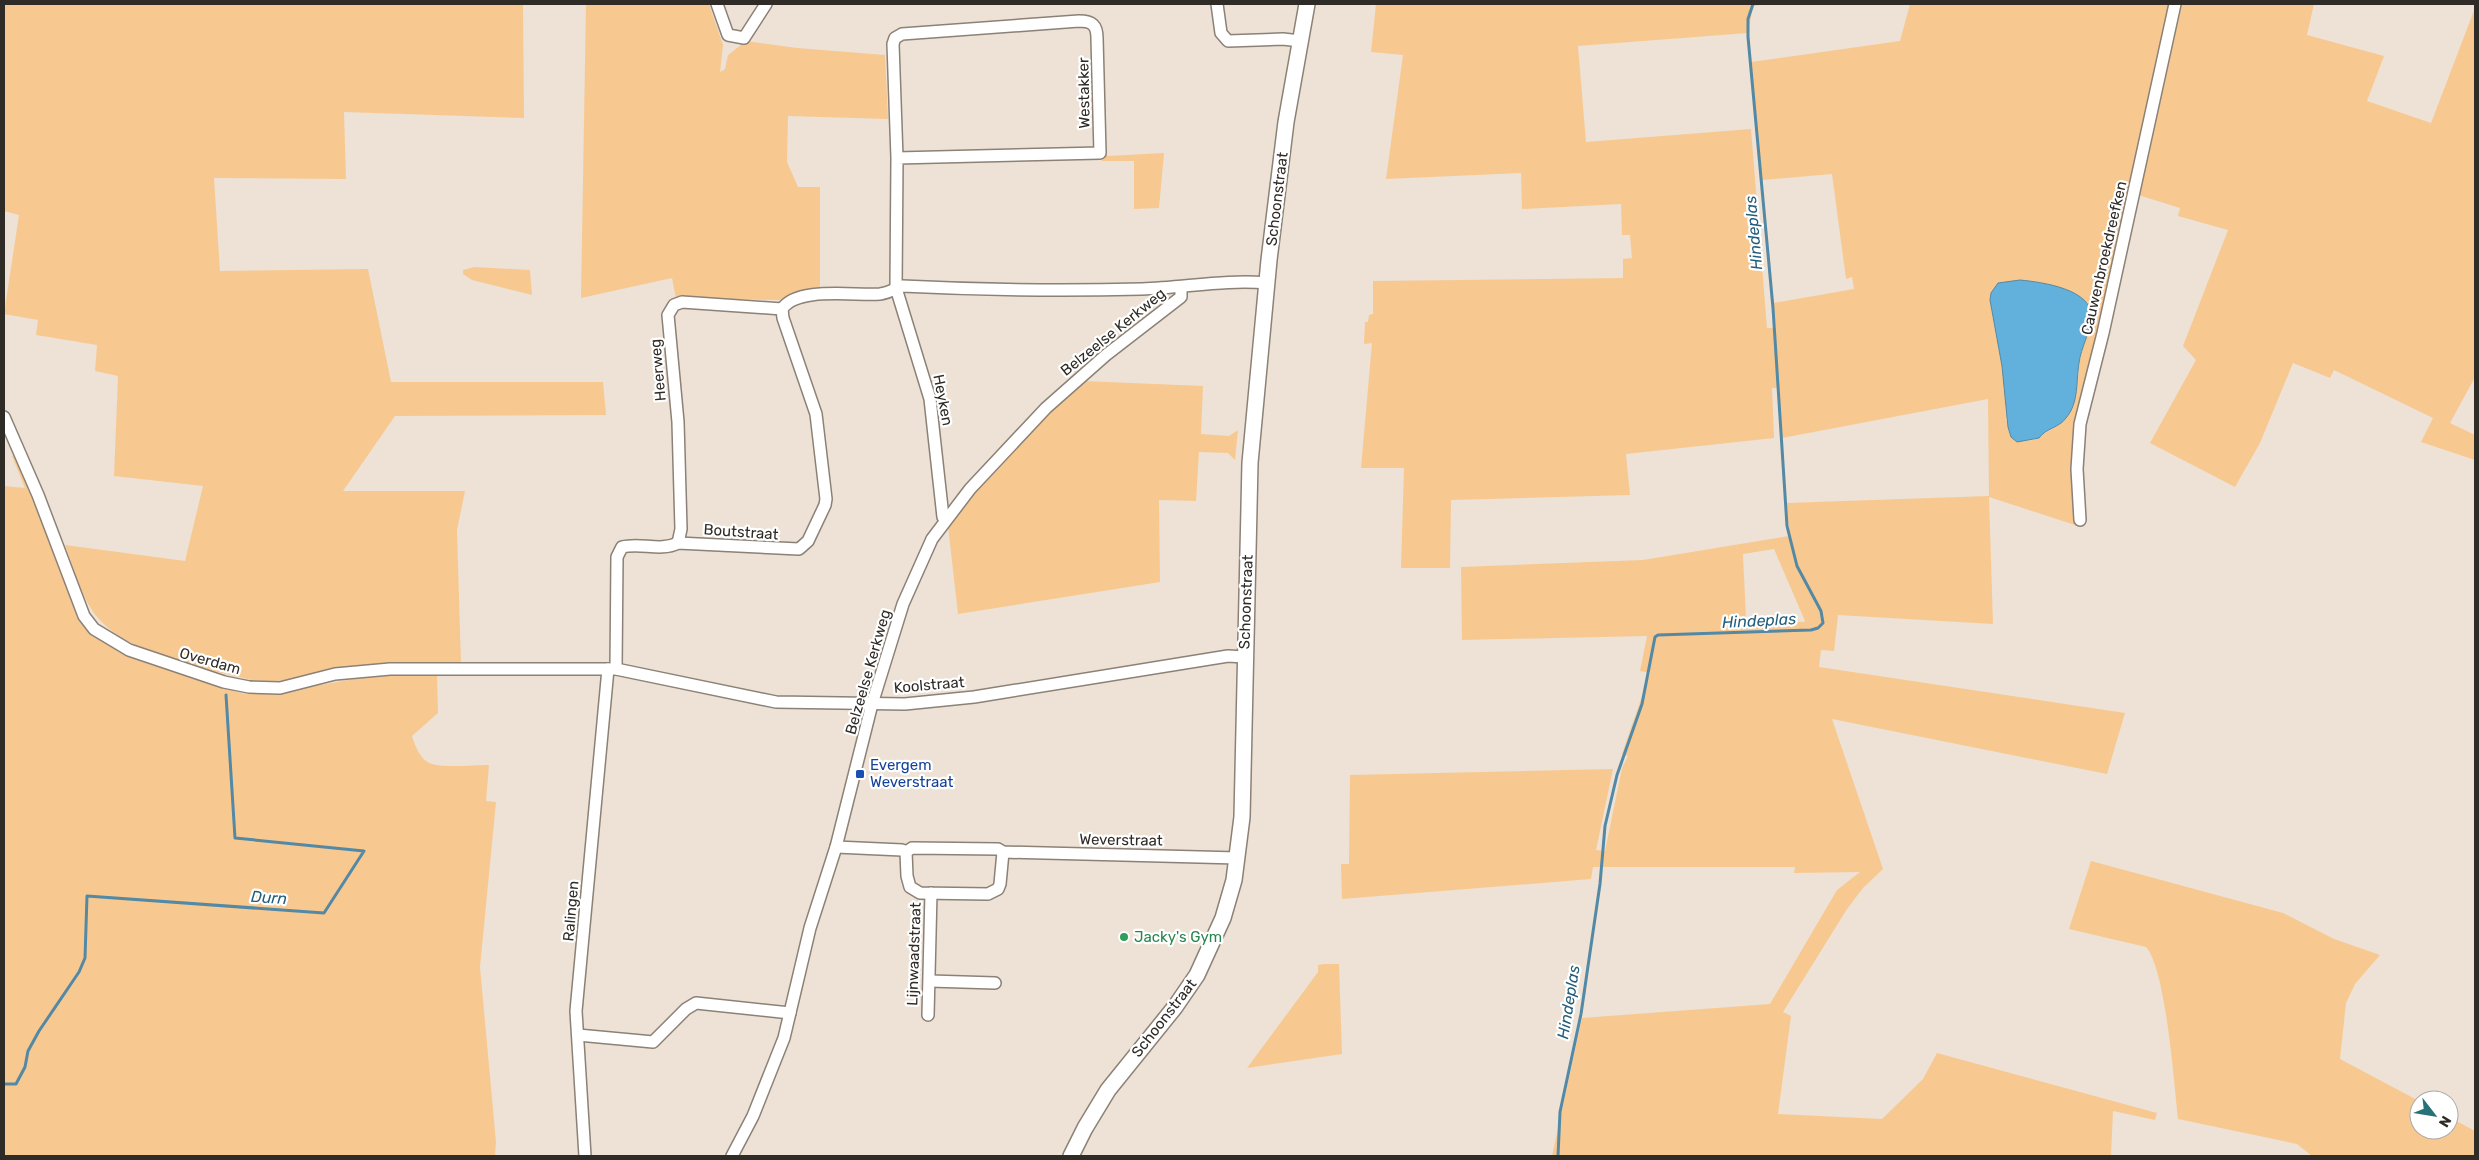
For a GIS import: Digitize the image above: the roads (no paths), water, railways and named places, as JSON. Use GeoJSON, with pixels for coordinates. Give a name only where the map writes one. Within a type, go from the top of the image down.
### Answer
{"type":"FeatureCollection","features":[{"type":"Feature","properties":{"kind":"street"},"geometry":{"type":"LineString","coordinates":[[718,4],[728,34],[738,38],[744,38],[766,4]]}},
{"type":"Feature","properties":{"kind":"street"},"geometry":{"type":"LineString","coordinates":[[1217,4],[1221,33],[1228,41],[1283,39],[1300,41]]}},
{"type":"Feature","properties":{"kind":"street","name":"Schoonstraat"},"geometry":{"type":"LineString","coordinates":[[1071,1156],[1108,1090],[1175,1007],[1197,975],[1223,918],[1238,858],[1242,817],[1244,656],[1250,463],[1267,284],[1286,122],[1307,4]]}},
{"type":"Feature","properties":{"kind":"street","name":"Cauwenbroekdreefken"},"geometry":{"type":"LineString","coordinates":[[2080,520],[2077,469],[2080,424],[2103,333],[2175,4]]}},
{"type":"Feature","properties":{"kind":"street","name":"Westakker"},"geometry":{"type":"LineString","coordinates":[[1079,21],[1092,22],[1097,31],[1100,150],[1097,154],[897,158],[893,44],[895,38],[902,34],[1079,21]]}},
{"type":"Feature","properties":{"kind":"street"},"geometry":{"type":"LineString","coordinates":[[896,288],[897,158]]}},
{"type":"Feature","properties":{"kind":"street","name":"Belzeelse Kerkweg"},"geometry":{"type":"LineString","coordinates":[[782,309],[791,300],[800,298],[823,295],[882,294],[902,286],[1084,290],[1181,287],[1250,282],[1267,284]]}},
{"type":"Feature","properties":{"kind":"street","name":"Belzeelse Kerkweg"},"geometry":{"type":"LineString","coordinates":[[732,1156],[753,1116],[775,1064],[790,1013],[810,928],[836,847],[872,704],[903,604],[932,539],[992,465],[1046,408],[1106,355],[1181,297],[1181,287]]}},
{"type":"Feature","properties":{"kind":"street","name":"Heyken"},"geometry":{"type":"LineString","coordinates":[[896,288],[930,399],[943,517],[946,520]]}},
{"type":"Feature","properties":{"kind":"street","name":"Heerweg"},"geometry":{"type":"LineString","coordinates":[[678,542],[681,529],[680,475],[678,422],[669,335],[670,311],[674,305],[682,302],[782,309]]}},
{"type":"Feature","properties":{"kind":"street","name":"Boutstraat"},"geometry":{"type":"LineString","coordinates":[[612,669],[619,550],[630,544],[668,548],[678,542],[799,550],[808,541],[823,510],[826,499],[818,424],[783,318],[782,309]]}},
{"type":"Feature","properties":{"kind":"street","name":"Overdam"},"geometry":{"type":"LineString","coordinates":[[4,417],[38,495],[84,616],[94,628],[129,650],[205,677],[249,687],[280,688],[335,674],[390,669],[612,669]]}},
{"type":"Feature","properties":{"kind":"street","name":"Koolstraat"},"geometry":{"type":"LineString","coordinates":[[612,669],[776,702],[872,704],[948,700],[1228,656],[1244,656]]}},
{"type":"Feature","properties":{"kind":"street","name":"Ralingen"},"geometry":{"type":"LineString","coordinates":[[585,1156],[576,1011],[612,669]]}},
{"type":"Feature","properties":{"kind":"street","name":"Weverstraat"},"geometry":{"type":"LineString","coordinates":[[836,847],[902,850],[906,852],[912,848],[998,849],[1003,852],[1238,858]]}},
{"type":"Feature","properties":{"kind":"street"},"geometry":{"type":"LineString","coordinates":[[906,852],[906,876],[910,887],[920,893],[993,892],[1000,884],[1003,852]]}},
{"type":"Feature","properties":{"kind":"street","name":"Lijnwaadstraat"},"geometry":{"type":"LineString","coordinates":[[928,1015],[931,893]]}},
{"type":"Feature","properties":{"kind":"street"},"geometry":{"type":"LineString","coordinates":[[930,981],[994,983]]}},
{"type":"Feature","properties":{"kind":"street"},"geometry":{"type":"LineString","coordinates":[[578,1036],[653,1042],[686,1009],[696,1003],[790,1013]]}},
{"type":"Feature","properties":{"kind":"water"},"geometry":{"type":"Polygon","coordinates":[[[2020,280],[2052,285],[2075,294],[2084,300],[2090,308],[2091,318],[2080,357],[2075,399],[2070,412],[2063,421],[2039,438],[2017,442],[2011,437],[2008,427],[2002,366],[1990,300],[1991,293],[1998,283],[2020,280]]]}},
{"type":"Feature","properties":{"kind":"waterway","name":"Hindeplas"},"geometry":{"type":"LineString","coordinates":[[1558,1156],[1560,1112],[1581,1014],[1600,884],[1605,826],[1617,775],[1642,704],[1655,637],[1658,635],[1811,630],[1818,628],[1823,623],[1821,611],[1797,566],[1787,526],[1773,308],[1748,37],[1748,19],[1753,4]]}},
{"type":"Feature","properties":{"kind":"waterway","name":"Durn"},"geometry":{"type":"LineString","coordinates":[[4,1084],[16,1084],[25,1067],[28,1051],[39,1031],[79,972],[85,958],[87,896],[324,913],[364,851],[235,838],[226,695]]}},
{"type":"Feature","properties":{"kind":"place","name":"Evergem Weverstraat"},"geometry":{"type":"Point","coordinates":[860,774]}},
{"type":"Feature","properties":{"kind":"place","name":"Jacky's Gym"},"geometry":{"type":"Point","coordinates":[1124,937]}}]}
